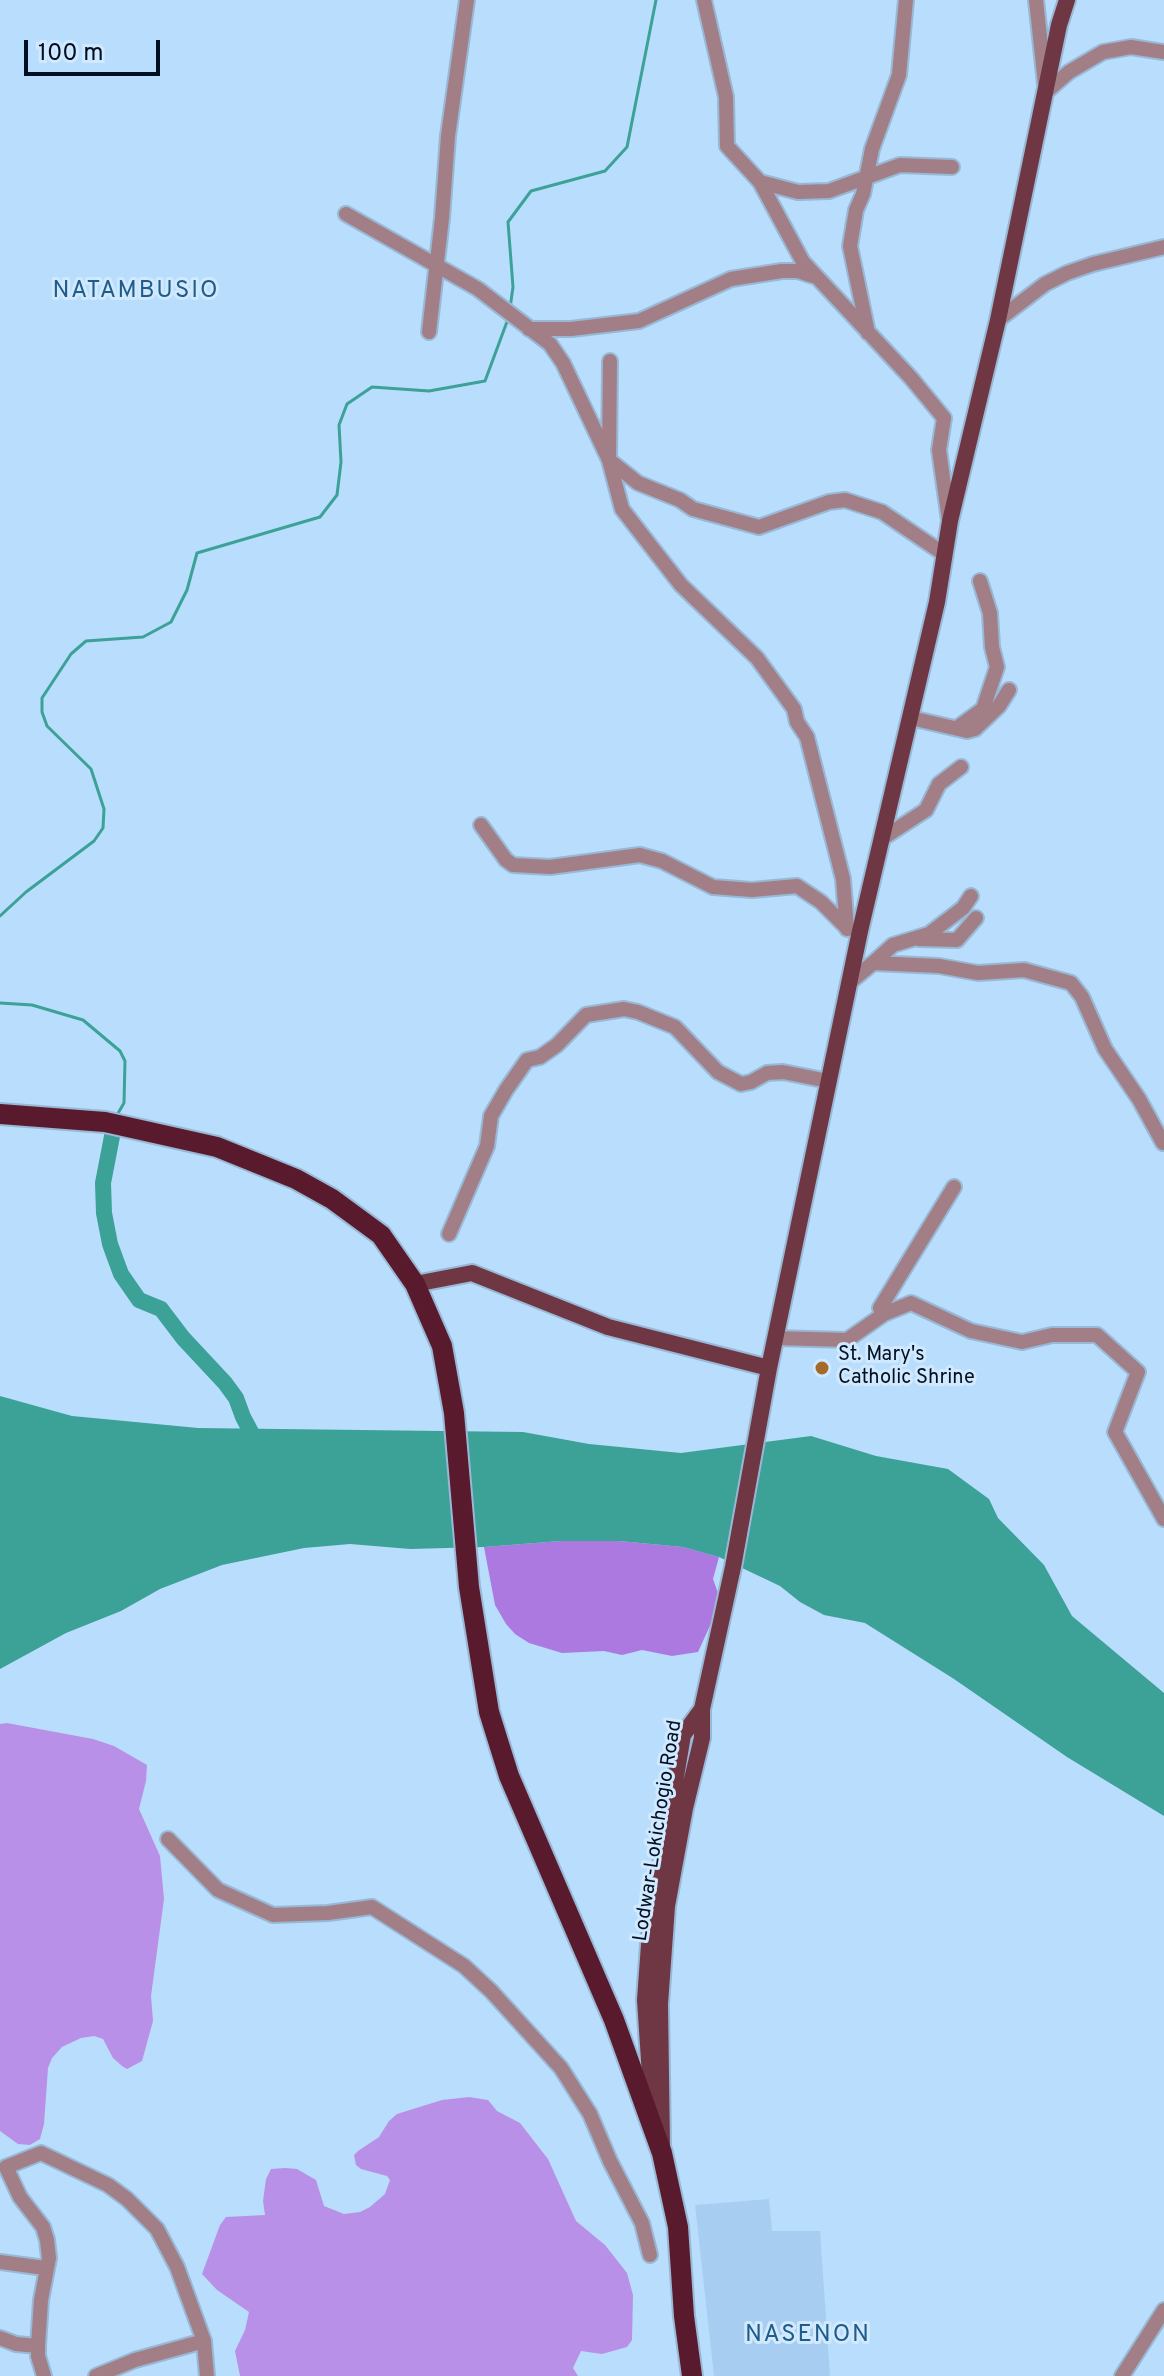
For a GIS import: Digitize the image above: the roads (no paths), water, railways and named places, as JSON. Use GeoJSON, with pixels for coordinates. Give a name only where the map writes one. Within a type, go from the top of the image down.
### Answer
{"type":"FeatureCollection","features":[{"type":"Feature","properties":{"kind":"highway","name":"Lodwar-Lokichogio Road"},"geometry":{"type":"LineString","coordinates":[[0,1114],[105,1122],[217,1147],[296,1179],[332,1199],[381,1235],[415,1284],[442,1346],[454,1413],[469,1587],[489,1712],[509,1776],[590,1962],[662,2153],[678,2227],[684,2316],[693,2374]]}},
{"type":"Feature","properties":{"kind":"main road"},"geometry":{"type":"LineString","coordinates":[[415,1284],[472,1273],[608,1327],[769,1368],[849,983],[853,930],[883,838],[911,718],[937,602],[950,521],[998,320],[1059,25],[1067,0]]}},
{"type":"Feature","properties":{"kind":"main road","name":"Lodwar-Lokichogio Road"},"geometry":{"type":"LineString","coordinates":[[662,2153],[660,2004],[667,1906],[702,1738],[702,1709],[733,1567],[769,1368]]}},
{"type":"Feature","properties":{"kind":"main road","name":"Lodwar-Lokichogio Road"},"geometry":{"type":"LineString","coordinates":[[651,2126],[653,2103],[645,2000],[650,1931],[683,1735],[702,1709]]}},
{"type":"Feature","properties":{"kind":"street"},"geometry":{"type":"LineString","coordinates":[[429,332],[448,136],[467,0]]}},
{"type":"Feature","properties":{"kind":"street"},"geometry":{"type":"LineString","coordinates":[[704,0],[726,97],[727,146],[760,182],[786,236],[803,262],[944,418],[939,450],[950,521]]}},
{"type":"Feature","properties":{"kind":"street"},"geometry":{"type":"LineString","coordinates":[[868,333],[850,246],[881,119],[899,75],[906,0]]}},
{"type":"Feature","properties":{"kind":"street"},"geometry":{"type":"LineString","coordinates":[[1036,0],[1046,92]]}},
{"type":"Feature","properties":{"kind":"street"},"geometry":{"type":"LineString","coordinates":[[1046,92],[1069,72],[1103,52],[1131,47],[1164,52]]}},
{"type":"Feature","properties":{"kind":"street"},"geometry":{"type":"LineString","coordinates":[[760,182],[798,192],[829,191],[900,165],[952,167]]}},
{"type":"Feature","properties":{"kind":"street"},"geometry":{"type":"LineString","coordinates":[[346,214],[478,289],[550,344],[563,363],[609,460],[622,509],[681,585],[757,658],[794,709],[797,722],[807,737],[853,930]]}},
{"type":"Feature","properties":{"kind":"street"},"geometry":{"type":"LineString","coordinates":[[998,320],[1045,284],[1067,273],[1164,247]]}},
{"type":"Feature","properties":{"kind":"street"},"geometry":{"type":"LineString","coordinates":[[529,329],[571,329],[639,321],[731,279],[782,271],[798,271],[816,277]]}},
{"type":"Feature","properties":{"kind":"street"},"geometry":{"type":"LineString","coordinates":[[609,460],[610,361]]}},
{"type":"Feature","properties":{"kind":"street"},"geometry":{"type":"LineString","coordinates":[[609,460],[638,483],[680,500],[693,509],[759,527],[829,502],[845,500],[862,504],[900,522],[944,554]]}},
{"type":"Feature","properties":{"kind":"street"},"geometry":{"type":"LineString","coordinates":[[957,728],[983,709],[997,667],[990,613],[980,581]]}},
{"type":"Feature","properties":{"kind":"street"},"geometry":{"type":"LineString","coordinates":[[911,718],[967,731],[981,725],[1009,690]]}},
{"type":"Feature","properties":{"kind":"street"},"geometry":{"type":"LineString","coordinates":[[883,838],[926,810],[939,784],[961,767]]}},
{"type":"Feature","properties":{"kind":"street"},"geometry":{"type":"LineString","coordinates":[[481,825],[513,865],[550,867],[640,855],[662,861],[713,887],[752,890],[797,886],[853,930]]}},
{"type":"Feature","properties":{"kind":"street"},"geometry":{"type":"LineString","coordinates":[[918,939],[947,922],[971,896]]}},
{"type":"Feature","properties":{"kind":"street"},"geometry":{"type":"LineString","coordinates":[[849,983],[893,945],[918,939],[957,940],[976,918]]}},
{"type":"Feature","properties":{"kind":"street"},"geometry":{"type":"LineString","coordinates":[[873,963],[939,966],[978,973],[1024,970],[1071,983],[1082,997],[1105,1049],[1139,1099],[1163,1143]]}},
{"type":"Feature","properties":{"kind":"street"},"geometry":{"type":"LineString","coordinates":[[449,1234],[487,1146],[491,1116],[506,1090],[527,1060],[540,1057],[557,1045],[586,1015],[624,1009],[675,1027],[718,1072],[741,1084],[767,1073],[783,1072],[828,1081]]}},
{"type":"Feature","properties":{"kind":"street"},"geometry":{"type":"LineString","coordinates":[[884,1314],[880,1308],[954,1187]]}},
{"type":"Feature","properties":{"kind":"street"},"geometry":{"type":"LineString","coordinates":[[775,1338],[847,1340],[884,1314],[911,1303],[971,1331],[1022,1342],[1052,1335],[1097,1335],[1138,1372],[1115,1432],[1164,1519]]}},
{"type":"Feature","properties":{"kind":"street"},"geometry":{"type":"LineString","coordinates":[[168,1839],[218,1890],[273,1915],[328,1913],[372,1907],[464,1966],[561,2068],[590,2114],[642,2223],[650,2255]]}},
{"type":"Feature","properties":{"kind":"street"},"geometry":{"type":"LineString","coordinates":[[44,2376],[38,2346],[49,2254],[43,2227],[20,2197],[6,2167],[41,2153],[108,2185],[157,2229],[177,2267],[204,2341],[207,2376]]}},
{"type":"Feature","properties":{"kind":"street"},"geometry":{"type":"LineString","coordinates":[[0,2262],[45,2268]]}},
{"type":"Feature","properties":{"kind":"street"},"geometry":{"type":"LineString","coordinates":[[1122,2376],[1164,2310]]}},
{"type":"Feature","properties":{"kind":"street"},"geometry":{"type":"LineString","coordinates":[[0,2338],[16,2344],[38,2346]]}},
{"type":"Feature","properties":{"kind":"street"},"geometry":{"type":"LineString","coordinates":[[96,2376],[135,2360],[204,2341]]}},
{"type":"Feature","properties":{"kind":"street"},"geometry":{"type":"LineString","coordinates":[[135,2360],[137,2376]]}},
{"type":"Feature","properties":{"kind":"waterway"},"geometry":{"type":"LineString","coordinates":[[510,308],[513,287],[508,222],[531,191],[605,171],[627,147],[656,0]]}},
{"type":"Feature","properties":{"kind":"waterway"},"geometry":{"type":"LineString","coordinates":[[0,916],[26,892],[94,841],[103,828],[104,809],[91,769],[47,726],[42,712],[42,698],[71,654],[86,641],[143,637],[171,622],[187,590],[197,553],[320,517],[337,495],[341,462],[339,425],[347,404],[372,387],[429,391],[485,381],[508,319]]}},
{"type":"Feature","properties":{"kind":"waterway"},"geometry":{"type":"LineString","coordinates":[[0,1003],[32,1005],[83,1020],[120,1051],[125,1061],[124,1103],[117,1115]]}},
{"type":"Feature","properties":{"kind":"waterway"},"geometry":{"type":"LineString","coordinates":[[114,1126],[103,1183],[104,1213],[110,1244],[121,1274],[139,1300],[161,1309],[225,1383],[236,1398],[259,1447]]}},
{"type":"Feature","properties":{"kind":"place","name":"St. Mary's Catholic Shrine"},"geometry":{"type":"Point","coordinates":[822,1368]}},
{"type":"Feature","properties":{"kind":"district","name":"NATAMBUSIO"},"geometry":{"type":"Point","coordinates":[136,292]}},
{"type":"Feature","properties":{"kind":"district","name":"NASENON"},"geometry":{"type":"Point","coordinates":[808,2336]}}]}
